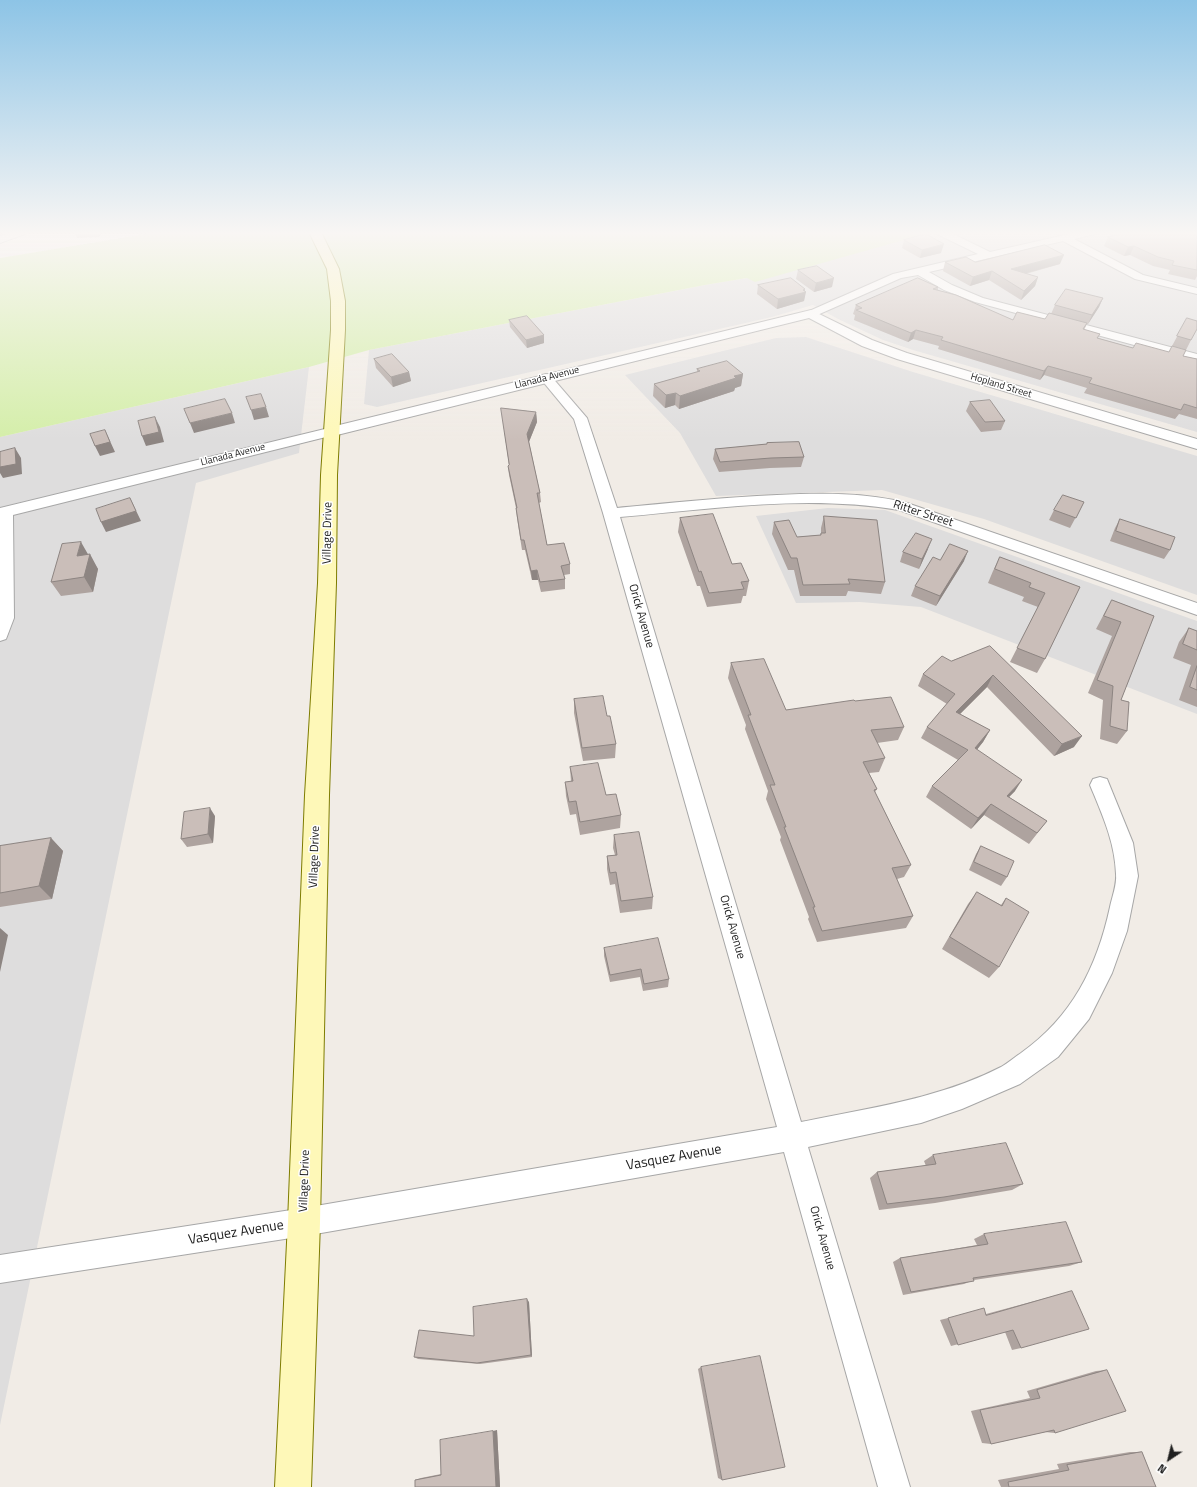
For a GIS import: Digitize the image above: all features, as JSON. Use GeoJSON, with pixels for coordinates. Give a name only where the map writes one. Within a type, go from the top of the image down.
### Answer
{"type":"FeatureCollection","features":[{"type":"Feature","properties":{"kind":"main road","name":"Village Drive"},"geometry":{"type":"LineString","coordinates":[[293,1487],[304,1222],[316,803],[327,584],[329,475],[337,367],[338,301]]}},
{"type":"Feature","properties":{"kind":"street","name":"Llanada Avenue"},"geometry":{"type":"LineString","coordinates":[[3,512],[811,314],[840,301]]}},
{"type":"Feature","properties":{"kind":"street"},"geometry":{"type":"LineString","coordinates":[[984,301],[1197,358]]}},
{"type":"Feature","properties":{"kind":"street","name":"Hopland Street"},"geometry":{"type":"LineString","coordinates":[[811,314],[867,343],[902,356],[1197,444]]}},
{"type":"Feature","properties":{"kind":"street","name":"Orick Avenue"},"geometry":{"type":"LineString","coordinates":[[546,378],[580,418],[611,513],[894,1487]]}},
{"type":"Feature","properties":{"kind":"street","name":"Ritter Street"},"geometry":{"type":"LineString","coordinates":[[611,513],[783,498],[843,498],[886,503],[902,506],[1197,609]]}},
{"type":"Feature","properties":{"kind":"street"},"geometry":{"type":"LineString","coordinates":[[0,635],[6,618],[3,512]]}},
{"type":"Feature","properties":{"kind":"street","name":"Vasquez Avenue"},"geometry":{"type":"LineString","coordinates":[[0,1269],[304,1222],[793,1137],[921,1110],[962,1096],[1011,1075],[1049,1048],[1082,1011],[1101,973],[1116,931],[1127,876],[1123,843],[1100,785]]}},
{"type":"Feature","properties":{"kind":"shaded area"},"geometry":{"type":"Polygon","coordinates":[[[620,301],[1197,301],[1197,432],[913,350],[883,340],[838,319],[813,305],[772,317],[377,407],[364,404],[369,350],[620,301]]]}},
{"type":"Feature","properties":{"kind":"shaded area"},"geometry":{"type":"Polygon","coordinates":[[[806,337],[913,372],[1197,456],[1197,595],[984,519],[882,490],[716,496],[680,433],[625,375],[776,338],[806,337]]]}},
{"type":"Feature","properties":{"kind":"shaded area"},"geometry":{"type":"Polygon","coordinates":[[[309,367],[299,453],[196,483],[0,1425],[0,437],[309,367]]]}},
{"type":"Feature","properties":{"kind":"shaded area"},"geometry":{"type":"Polygon","coordinates":[[[828,508],[885,510],[1197,621],[1197,714],[921,607],[860,602],[796,603],[756,516],[828,508]]]}},
{"type":"Feature","properties":{"kind":"green space"},"geometry":{"type":"Polygon","coordinates":[[[0,301],[620,301],[369,350],[309,367],[0,437],[0,301]]]}},
{"type":"Feature","properties":{"kind":"building"},"geometry":{"type":"Polygon","coordinates":[[[864,301],[971,301],[1013,320],[1017,312],[1045,319],[1049,313],[1087,323],[1083,329],[1100,334],[1097,338],[1133,348],[1136,343],[1169,352],[1172,346],[1186,350],[1183,356],[1197,359],[1197,408],[1184,404],[1181,410],[1089,383],[1092,378],[1048,366],[1044,371],[941,340],[943,337],[916,330],[911,333],[856,310],[862,308],[856,305],[864,301]]]}},
{"type":"Feature","properties":{"kind":"building"},"geometry":{"type":"Polygon","coordinates":[[[1057,301],[1101,301],[1092,315],[1055,305],[1057,301]]]}},
{"type":"Feature","properties":{"kind":"building"},"geometry":{"type":"Polygon","coordinates":[[[527,316],[544,335],[526,340],[509,320],[527,316]]]}},
{"type":"Feature","properties":{"kind":"building"},"geometry":{"type":"Polygon","coordinates":[[[1187,318],[1197,321],[1197,329],[1191,340],[1177,336],[1187,318]]]}},
{"type":"Feature","properties":{"kind":"building"},"geometry":{"type":"Polygon","coordinates":[[[392,354],[409,372],[391,377],[374,359],[392,354]]]}},
{"type":"Feature","properties":{"kind":"building"},"geometry":{"type":"Polygon","coordinates":[[[727,361],[743,374],[734,376],[736,378],[680,396],[676,393],[666,395],[654,384],[700,371],[697,369],[727,361]]]}},
{"type":"Feature","properties":{"kind":"building"},"geometry":{"type":"Polygon","coordinates":[[[261,394],[266,407],[251,410],[246,397],[261,394]]]}},
{"type":"Feature","properties":{"kind":"building"},"geometry":{"type":"Polygon","coordinates":[[[225,399],[232,413],[190,423],[184,409],[225,399]]]}},
{"type":"Feature","properties":{"kind":"building"},"geometry":{"type":"Polygon","coordinates":[[[990,400],[1005,421],[985,422],[970,402],[990,400]]]}},
{"type":"Feature","properties":{"kind":"building"},"geometry":{"type":"Polygon","coordinates":[[[501,408],[536,412],[527,434],[540,493],[537,493],[547,545],[564,543],[570,564],[561,566],[565,579],[540,582],[537,570],[531,571],[524,540],[521,540],[517,508],[508,466],[501,408]]]}},
{"type":"Feature","properties":{"kind":"building"},"geometry":{"type":"Polygon","coordinates":[[[155,417],[159,432],[142,436],[138,421],[155,417]]]}},
{"type":"Feature","properties":{"kind":"building"},"geometry":{"type":"Polygon","coordinates":[[[105,430],[110,442],[95,446],[90,434],[105,430]]]}},
{"type":"Feature","properties":{"kind":"building"},"geometry":{"type":"Polygon","coordinates":[[[799,442],[804,457],[720,462],[715,449],[767,443],[799,442]]]}},
{"type":"Feature","properties":{"kind":"building"},"geometry":{"type":"Polygon","coordinates":[[[15,448],[16,464],[0,467],[0,452],[15,448]]]}},
{"type":"Feature","properties":{"kind":"building"},"geometry":{"type":"Polygon","coordinates":[[[1063,495],[1084,502],[1076,518],[1054,510],[1063,495]]]}},
{"type":"Feature","properties":{"kind":"building"},"geometry":{"type":"Polygon","coordinates":[[[130,498],[136,511],[101,522],[96,509],[130,498]]]}},
{"type":"Feature","properties":{"kind":"building"},"geometry":{"type":"Polygon","coordinates":[[[713,514],[732,564],[741,563],[749,581],[741,582],[744,589],[709,593],[701,571],[699,572],[680,518],[713,514]]]}},
{"type":"Feature","properties":{"kind":"building"},"geometry":{"type":"Polygon","coordinates":[[[824,516],[877,520],[885,582],[848,579],[850,584],[803,585],[797,558],[791,558],[774,522],[789,520],[797,537],[821,535],[821,533],[825,533],[824,516]]]}},
{"type":"Feature","properties":{"kind":"building"},"geometry":{"type":"Polygon","coordinates":[[[1120,519],[1175,537],[1170,550],[1116,531],[1120,519]]]}},
{"type":"Feature","properties":{"kind":"building"},"geometry":{"type":"Polygon","coordinates":[[[916,533],[932,539],[922,559],[903,552],[916,533]]]}},
{"type":"Feature","properties":{"kind":"building"},"geometry":{"type":"Polygon","coordinates":[[[81,542],[77,556],[90,554],[84,577],[51,582],[62,544],[81,542]]]}},
{"type":"Feature","properties":{"kind":"building"},"geometry":{"type":"Polygon","coordinates":[[[950,544],[968,551],[940,596],[915,586],[933,557],[940,560],[950,544]]]}},
{"type":"Feature","properties":{"kind":"building"},"geometry":{"type":"Polygon","coordinates":[[[1000,557],[1080,587],[1045,659],[1017,648],[1045,593],[1029,587],[1031,583],[995,569],[1000,557]]]}},
{"type":"Feature","properties":{"kind":"building"},"geometry":{"type":"Polygon","coordinates":[[[1112,600],[1154,616],[1121,700],[1129,702],[1127,731],[1110,726],[1113,686],[1097,680],[1121,622],[1104,616],[1112,600]]]}},
{"type":"Feature","properties":{"kind":"building"},"geometry":{"type":"Polygon","coordinates":[[[1189,628],[1197,631],[1197,650],[1183,644],[1189,628]]]}},
{"type":"Feature","properties":{"kind":"building"},"geometry":{"type":"Polygon","coordinates":[[[990,646],[1082,736],[1062,744],[993,675],[956,712],[990,730],[975,748],[1022,780],[1007,796],[1047,821],[1037,833],[991,804],[978,818],[932,786],[968,750],[927,727],[955,694],[923,674],[942,656],[951,661],[990,646]]]}},
{"type":"Feature","properties":{"kind":"building"},"geometry":{"type":"Polygon","coordinates":[[[764,659],[786,710],[854,700],[891,697],[904,727],[871,730],[885,758],[863,762],[877,789],[874,790],[911,865],[892,868],[913,916],[822,931],[813,907],[815,907],[784,827],[786,827],[770,785],[775,785],[748,715],[751,715],[731,663],[764,659]]]}},
{"type":"Feature","properties":{"kind":"building"},"geometry":{"type":"Polygon","coordinates":[[[1197,666],[1197,690],[1190,687],[1197,666]]]}},
{"type":"Feature","properties":{"kind":"building"},"geometry":{"type":"Polygon","coordinates":[[[603,696],[607,716],[610,716],[616,744],[582,748],[574,699],[603,696]]]}},
{"type":"Feature","properties":{"kind":"building"},"geometry":{"type":"Polygon","coordinates":[[[598,763],[606,795],[616,794],[621,815],[580,822],[576,801],[569,802],[565,782],[573,781],[570,767],[598,763]]]}},
{"type":"Feature","properties":{"kind":"building"},"geometry":{"type":"Polygon","coordinates":[[[210,808],[208,834],[181,839],[184,812],[210,808]]]}},
{"type":"Feature","properties":{"kind":"building"},"geometry":{"type":"Polygon","coordinates":[[[639,832],[653,897],[621,901],[616,872],[610,873],[607,856],[617,855],[614,835],[639,832]]]}},
{"type":"Feature","properties":{"kind":"building"},"geometry":{"type":"Polygon","coordinates":[[[51,838],[39,886],[0,893],[0,846],[51,838]]]}},
{"type":"Feature","properties":{"kind":"building"},"geometry":{"type":"Polygon","coordinates":[[[981,846],[1014,861],[1007,877],[974,862],[981,846]]]}},
{"type":"Feature","properties":{"kind":"building"},"geometry":{"type":"Polygon","coordinates":[[[977,892],[1002,906],[1006,898],[1029,912],[999,967],[950,937],[977,892]]]}},
{"type":"Feature","properties":{"kind":"building"},"geometry":{"type":"Polygon","coordinates":[[[658,938],[669,979],[644,984],[641,969],[610,975],[604,948],[658,938]]]}},
{"type":"Feature","properties":{"kind":"building"},"geometry":{"type":"Polygon","coordinates":[[[1006,1143],[1023,1184],[944,1197],[887,1204],[877,1172],[936,1164],[933,1155],[1006,1143]]]}},
{"type":"Feature","properties":{"kind":"building"},"geometry":{"type":"Polygon","coordinates":[[[1066,1222],[1082,1262],[973,1278],[974,1281],[911,1292],[900,1258],[988,1244],[984,1234],[1066,1222]]]}},
{"type":"Feature","properties":{"kind":"building"},"geometry":{"type":"Polygon","coordinates":[[[1072,1291],[1089,1329],[1021,1348],[1013,1330],[958,1345],[948,1318],[984,1308],[986,1315],[1072,1291]]]}},
{"type":"Feature","properties":{"kind":"building"},"geometry":{"type":"Polygon","coordinates":[[[527,1299],[531,1355],[477,1363],[414,1357],[419,1330],[474,1336],[473,1307],[527,1299]]]}},
{"type":"Feature","properties":{"kind":"building"},"geometry":{"type":"Polygon","coordinates":[[[760,1356],[785,1467],[722,1480],[701,1367],[760,1356]]]}},
{"type":"Feature","properties":{"kind":"building"},"geometry":{"type":"Polygon","coordinates":[[[1107,1370],[1126,1411],[1055,1433],[1054,1430],[991,1444],[980,1410],[1040,1398],[1037,1390],[1107,1370]]]}},
{"type":"Feature","properties":{"kind":"building"},"geometry":{"type":"Polygon","coordinates":[[[493,1431],[496,1487],[415,1487],[415,1480],[441,1475],[440,1440],[493,1431]]]}},
{"type":"Feature","properties":{"kind":"building"},"geometry":{"type":"Polygon","coordinates":[[[1142,1452],[1156,1487],[1009,1487],[1008,1482],[1069,1470],[1067,1465],[1142,1452]]]}}]}
